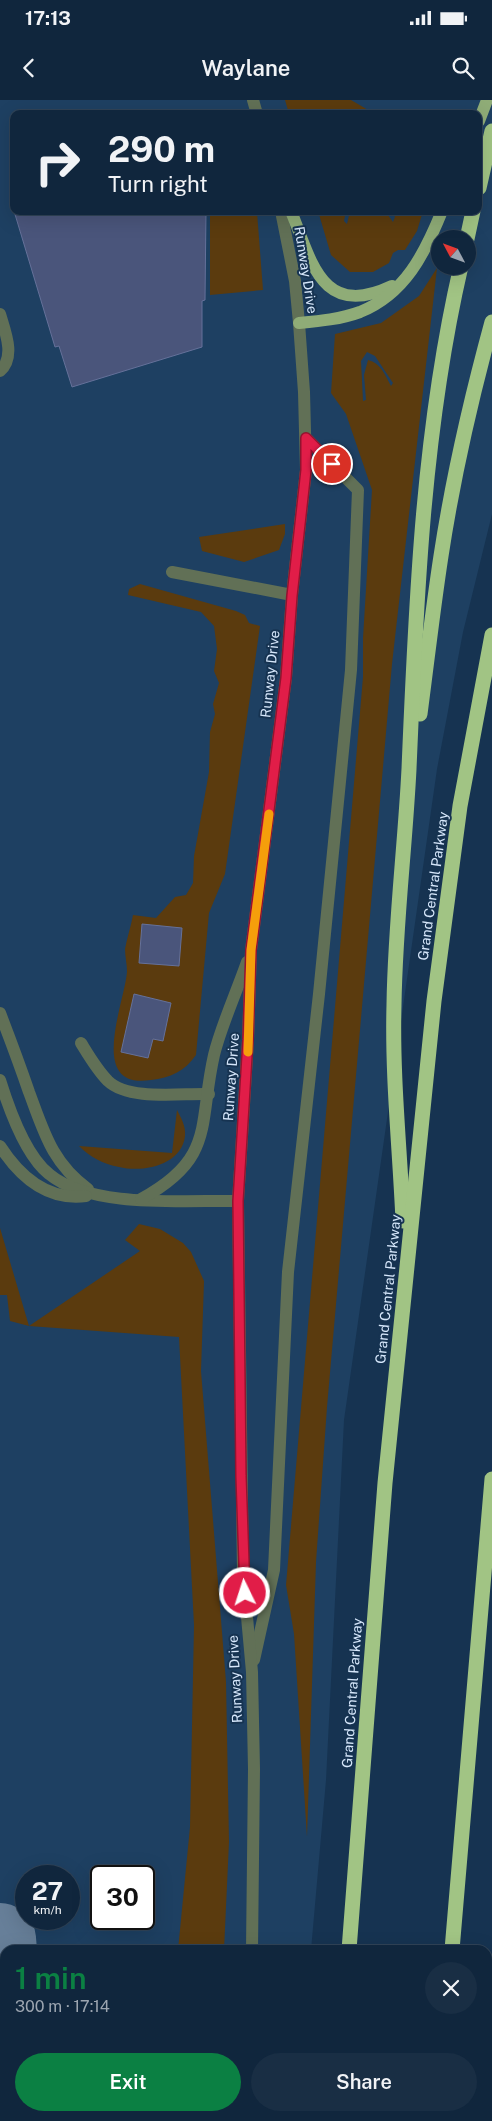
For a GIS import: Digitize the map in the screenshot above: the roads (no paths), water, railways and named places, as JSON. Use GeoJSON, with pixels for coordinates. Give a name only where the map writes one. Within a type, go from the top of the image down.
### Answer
{"type":"FeatureCollection","features":[{"type":"Feature","properties":{"kind":"highway"},"geometry":{"type":"LineString","coordinates":[[482,175],[492,131]]}},
{"type":"Feature","properties":{"kind":"highway"},"geometry":{"type":"LineString","coordinates":[[469,230],[472,215]]}},
{"type":"Feature","properties":{"kind":"highway"},"geometry":{"type":"LineString","coordinates":[[404,1288],[404,1238],[394,1008],[407,815],[413,673],[427,485],[444,351],[459,275]]}},
{"type":"Feature","properties":{"kind":"highway"},"geometry":{"type":"LineString","coordinates":[[407,815],[441,555],[466,426],[492,322]]}},
{"type":"Feature","properties":{"kind":"highway","name":"Grand Central Parkway"},"geometry":{"type":"LineString","coordinates":[[349,1945],[372,1632],[404,1288],[433,1011],[460,806],[492,635]]}},
{"type":"Feature","properties":{"kind":"highway"},"geometry":{"type":"LineString","coordinates":[[452,1945],[492,1479]]}},
{"type":"Feature","properties":{"kind":"main road"},"geometry":{"type":"LineString","coordinates":[[482,113],[487,100]]}},
{"type":"Feature","properties":{"kind":"main road"},"geometry":{"type":"LineString","coordinates":[[293,215],[312,265],[319,276],[338,293],[361,297],[393,285],[410,273]]}},
{"type":"Feature","properties":{"kind":"main road"},"geometry":{"type":"LineString","coordinates":[[300,323],[343,317],[360,312],[386,296],[410,273],[428,247],[440,215]]}},
{"type":"Feature","properties":{"kind":"street","name":"Runway Drive"},"geometry":{"type":"LineString","coordinates":[[252,1945],[254,1769],[252,1672],[243,1573],[238,1201],[248,1040],[251,950],[286,678],[292,596],[306,470],[300,323],[296,281],[282,215]]}},
{"type":"Feature","properties":{"kind":"street"},"geometry":{"type":"LineString","coordinates":[[0,314],[9,348],[4,368],[0,371]]}},
{"type":"Feature","properties":{"kind":"street"},"geometry":{"type":"LineString","coordinates":[[252,1672],[274,1570],[288,1272],[319,994],[351,670],[358,490],[306,438]]}},
{"type":"Feature","properties":{"kind":"street"},"geometry":{"type":"LineString","coordinates":[[172,572],[292,596]]}},
{"type":"Feature","properties":{"kind":"street"},"geometry":{"type":"LineString","coordinates":[[140,1199],[160,1189],[189,1161],[200,1142],[214,1055],[251,950]]}},
{"type":"Feature","properties":{"kind":"street"},"geometry":{"type":"LineString","coordinates":[[0,1013],[45,1138],[57,1159],[72,1178],[96,1195]]}},
{"type":"Feature","properties":{"kind":"street"},"geometry":{"type":"LineString","coordinates":[[81,1043],[109,1082],[127,1092],[153,1095],[179,1093],[209,1094]]}},
{"type":"Feature","properties":{"kind":"street"},"geometry":{"type":"LineString","coordinates":[[0,1080],[10,1110],[25,1141],[48,1173],[68,1187],[96,1195],[140,1199],[238,1201]]}},
{"type":"Feature","properties":{"kind":"street"},"geometry":{"type":"LineString","coordinates":[[0,1146],[9,1160],[32,1184],[56,1195],[77,1197],[96,1195]]}}]}
